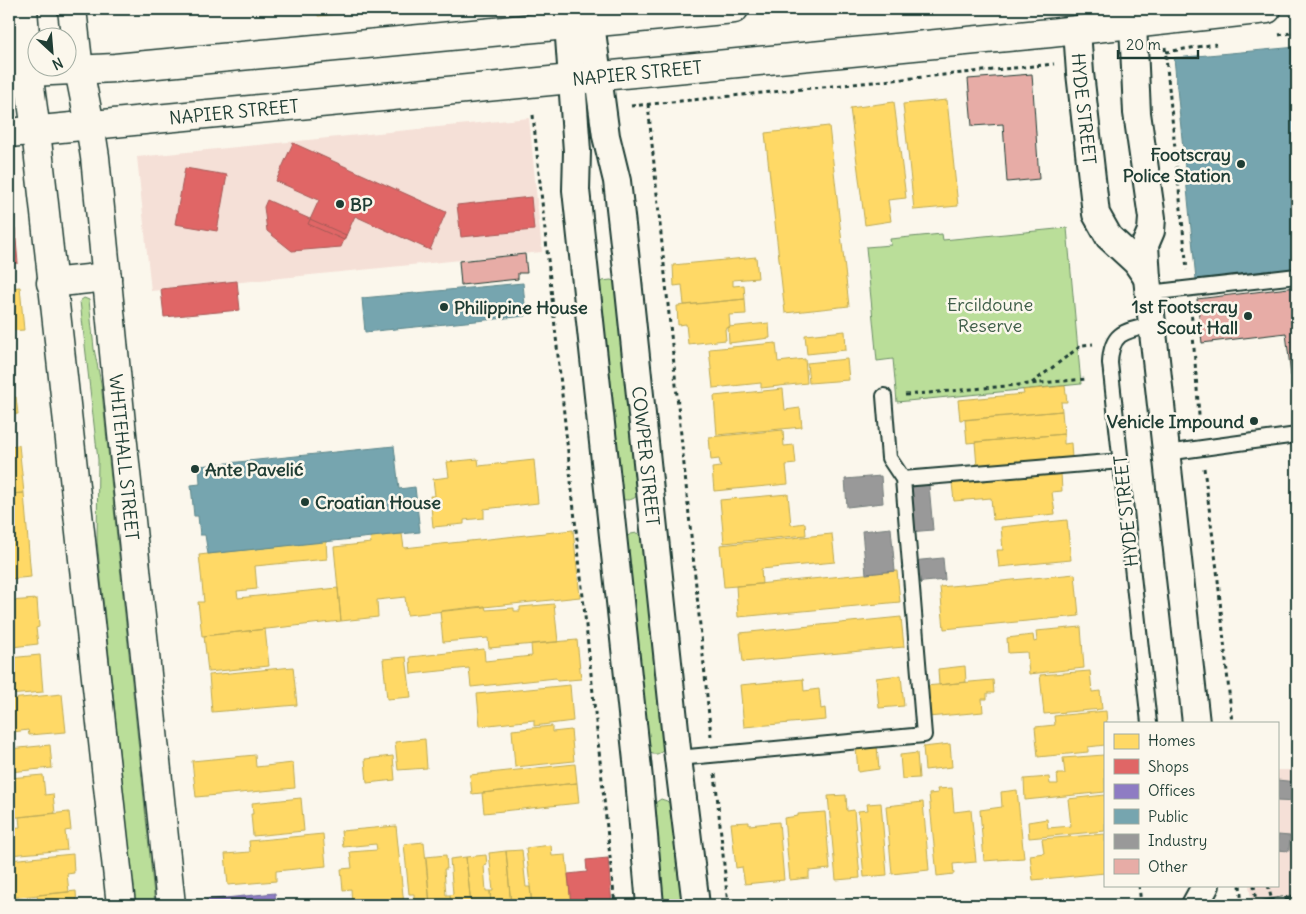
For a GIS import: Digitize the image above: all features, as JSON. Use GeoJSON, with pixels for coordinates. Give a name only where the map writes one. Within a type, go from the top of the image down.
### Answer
{"type":"FeatureCollection","features":[{"type":"Feature","properties":{"kind":"main road"},"geometry":{"type":"LineString","coordinates":[[22,9],[18,72],[36,131],[51,283],[121,905]]}},
{"type":"Feature","properties":{"kind":"main road","name":"WHITEHALL STREET"},"geometry":{"type":"LineString","coordinates":[[72,9],[79,70],[95,157],[171,905]]}},
{"type":"Feature","properties":{"kind":"main road"},"geometry":{"type":"LineString","coordinates":[[18,72],[115,68],[579,16],[734,9]]}},
{"type":"Feature","properties":{"kind":"main road","name":"NAPIER STREET"},"geometry":{"type":"LineString","coordinates":[[9,134],[571,80],[1076,19],[1267,9]]}},
{"type":"Feature","properties":{"kind":"main road"},"geometry":{"type":"LineString","coordinates":[[51,283],[107,277]]}},
{"type":"Feature","properties":{"kind":"street","name":"COWPER STREET"},"geometry":{"type":"LineString","coordinates":[[579,16],[598,77],[606,136],[616,181],[679,766],[696,905]]}},
{"type":"Feature","properties":{"kind":"street"},"geometry":{"type":"LineString","coordinates":[[579,16],[571,80],[577,151],[576,190],[639,779],[650,905]]}},
{"type":"Feature","properties":{"kind":"street"},"geometry":{"type":"LineString","coordinates":[[1131,17],[1137,113],[1152,218],[1151,232],[1145,245],[1148,285],[1196,722]]}},
{"type":"Feature","properties":{"kind":"street","name":"HYDE STREET"},"geometry":{"type":"LineString","coordinates":[[1076,19],[1080,73],[1096,214],[1109,236],[1136,262],[1148,285]]}},
{"type":"Feature","properties":{"kind":"street"},"geometry":{"type":"LineString","coordinates":[[584,257],[625,252]]}},
{"type":"Feature","properties":{"kind":"street"},"geometry":{"type":"LineString","coordinates":[[611,517],[653,513]]}},
{"type":"Feature","properties":{"kind":"street"},"geometry":{"type":"LineString","coordinates":[[639,779],[679,766]]}},
{"type":"Feature","properties":{"kind":"lane"},"geometry":{"type":"LineString","coordinates":[[1148,285],[1189,288],[1297,276]]}},
{"type":"Feature","properties":{"kind":"lane"},"geometry":{"type":"LineString","coordinates":[[1114,342],[1121,334],[1152,325]]}},
{"type":"Feature","properties":{"kind":"lane","name":"HYDE STREET"},"geometry":{"type":"LineString","coordinates":[[1114,342],[1110,363],[1149,722]]}},
{"type":"Feature","properties":{"kind":"lane"},"geometry":{"type":"LineString","coordinates":[[679,766],[713,755],[924,735],[903,479],[890,458],[884,396]]}},
{"type":"Feature","properties":{"kind":"lane"},"geometry":{"type":"LineString","coordinates":[[1166,453],[1297,435]]}},
{"type":"Feature","properties":{"kind":"lane"},"geometry":{"type":"LineString","coordinates":[[903,479],[1121,461]]}},
{"type":"Feature","properties":{"kind":"path"},"geometry":{"type":"LineString","coordinates":[[1164,41],[1189,288],[1202,448],[1217,570],[1232,722]]}},
{"type":"Feature","properties":{"kind":"path"},"geometry":{"type":"LineString","coordinates":[[630,106],[1057,64]]}},
{"type":"Feature","properties":{"kind":"path"},"geometry":{"type":"LineString","coordinates":[[648,104],[728,905]]}},
{"type":"Feature","properties":{"kind":"path"},"geometry":{"type":"LineString","coordinates":[[533,115],[615,905]]}},
{"type":"Feature","properties":{"kind":"path"},"geometry":{"type":"LineString","coordinates":[[1031,384],[1082,345],[1114,342]]}},
{"type":"Feature","properties":{"kind":"path"},"geometry":{"type":"LineString","coordinates":[[884,396],[1086,379]]}},
{"type":"Feature","properties":{"kind":"path"},"geometry":{"type":"LineString","coordinates":[[1139,886],[1141,905]]}},
{"type":"Feature","properties":{"kind":"path"},"geometry":{"type":"LineString","coordinates":[[1240,886],[1242,905]]}},
{"type":"Feature","properties":{"kind":"path"},"geometry":{"type":"LineString","coordinates":[[1254,886],[1256,905]]}},
{"type":"Feature","properties":{"kind":"path"},"geometry":{"type":"LineString","coordinates":[[1268,886],[1272,905]]}},
{"type":"Feature","properties":{"kind":"shaded area","name":"BP"},"geometry":{"type":"Polygon","coordinates":[[[529,118],[542,252],[151,291],[137,157],[529,118]]]}},
{"type":"Feature","properties":{"kind":"shaded area"},"geometry":{"type":"Polygon","coordinates":[[[1278,770],[1297,770],[1297,905],[1252,905],[1249,886],[1278,886],[1278,770]]]}},
{"type":"Feature","properties":{"kind":"green space","name":"Ercildoune Reserve"},"geometry":{"type":"Polygon","coordinates":[[[1067,228],[1081,384],[897,402],[893,359],[877,361],[866,247],[891,245],[890,239],[942,234],[943,240],[1067,228]]]}},
{"type":"Feature","properties":{"kind":"green space"},"geometry":{"type":"Polygon","coordinates":[[[611,280],[616,282],[639,494],[629,500],[621,499],[598,286],[602,281],[611,280]]]}},
{"type":"Feature","properties":{"kind":"green space"},"geometry":{"type":"Polygon","coordinates":[[[84,298],[89,300],[94,349],[101,383],[155,905],[135,905],[97,541],[98,460],[80,301],[84,298]]]}},
{"type":"Feature","properties":{"kind":"green space"},"geometry":{"type":"Polygon","coordinates":[[[637,533],[643,537],[666,748],[656,754],[645,749],[626,537],[637,533]]]}},
{"type":"Feature","properties":{"kind":"green space"},"geometry":{"type":"Polygon","coordinates":[[[661,799],[667,801],[672,806],[685,905],[660,905],[652,809],[655,803],[661,799]]]}},
{"type":"Feature","properties":{"kind":"building: Homes"},"geometry":{"type":"Polygon","coordinates":[[[317,9],[379,9],[379,10],[318,16],[317,9]]]}},
{"type":"Feature","properties":{"kind":"building: Homes"},"geometry":{"type":"Polygon","coordinates":[[[947,100],[958,206],[914,210],[903,104],[947,100]]]}},
{"type":"Feature","properties":{"kind":"building: Homes"},"geometry":{"type":"Polygon","coordinates":[[[894,102],[906,198],[888,200],[891,221],[865,225],[850,108],[894,102]]]}},
{"type":"Feature","properties":{"kind":"building: Homes"},"geometry":{"type":"Polygon","coordinates":[[[829,126],[849,306],[785,313],[765,133],[829,126]]]}},
{"type":"Feature","properties":{"kind":"building: Homes"},"geometry":{"type":"Polygon","coordinates":[[[756,257],[758,278],[733,280],[733,286],[744,285],[745,299],[684,305],[682,285],[674,286],[673,265],[756,257]]]}},
{"type":"Feature","properties":{"kind":"building: Homes"},"geometry":{"type":"Polygon","coordinates":[[[20,287],[24,330],[9,331],[9,288],[20,287]]]}},
{"type":"Feature","properties":{"kind":"building: Homes"},"geometry":{"type":"Polygon","coordinates":[[[745,299],[746,314],[729,315],[730,327],[725,329],[726,340],[688,344],[686,324],[678,325],[677,306],[745,299]]]}},
{"type":"Feature","properties":{"kind":"building: Homes"},"geometry":{"type":"Polygon","coordinates":[[[769,323],[770,338],[729,343],[728,327],[769,323]]]}},
{"type":"Feature","properties":{"kind":"building: Homes"},"geometry":{"type":"Polygon","coordinates":[[[845,331],[846,350],[807,354],[805,335],[845,331]]]}},
{"type":"Feature","properties":{"kind":"building: Homes"},"geometry":{"type":"Polygon","coordinates":[[[776,343],[778,362],[805,359],[807,383],[761,388],[761,383],[713,388],[709,349],[776,343]]]}},
{"type":"Feature","properties":{"kind":"building: Homes"},"geometry":{"type":"Polygon","coordinates":[[[10,355],[12,376],[9,376],[10,355]]]}},
{"type":"Feature","properties":{"kind":"building: Homes"},"geometry":{"type":"Polygon","coordinates":[[[847,359],[849,380],[809,383],[807,363],[847,359]]]}},
{"type":"Feature","properties":{"kind":"building: Homes"},"geometry":{"type":"Polygon","coordinates":[[[9,376],[12,398],[16,397],[18,414],[9,415],[9,376]]]}},
{"type":"Feature","properties":{"kind":"building: Homes"},"geometry":{"type":"Polygon","coordinates":[[[1065,386],[1067,402],[1061,402],[1062,411],[960,420],[958,400],[1024,394],[1023,390],[1065,386]]]}},
{"type":"Feature","properties":{"kind":"building: Homes"},"geometry":{"type":"Polygon","coordinates":[[[783,389],[785,410],[800,408],[802,427],[717,435],[714,396],[783,389]]]}},
{"type":"Feature","properties":{"kind":"building: Homes"},"geometry":{"type":"Polygon","coordinates":[[[1062,411],[1064,434],[967,443],[965,420],[1062,411]]]}},
{"type":"Feature","properties":{"kind":"building: Homes"},"geometry":{"type":"Polygon","coordinates":[[[783,430],[784,446],[794,445],[796,464],[786,465],[788,484],[714,491],[712,468],[721,467],[719,459],[711,460],[709,437],[783,430]]]}},
{"type":"Feature","properties":{"kind":"building: Homes"},"geometry":{"type":"Polygon","coordinates":[[[1064,434],[1064,444],[1071,443],[1072,458],[977,467],[975,442],[1064,434]]]}},
{"type":"Feature","properties":{"kind":"building: Homes"},"geometry":{"type":"Polygon","coordinates":[[[19,445],[24,493],[9,494],[9,446],[19,445]]]}},
{"type":"Feature","properties":{"kind":"building: Homes"},"geometry":{"type":"Polygon","coordinates":[[[478,459],[479,466],[534,460],[538,503],[484,509],[484,518],[464,520],[464,524],[433,527],[430,496],[435,496],[433,479],[449,477],[447,462],[478,459]]]}},
{"type":"Feature","properties":{"kind":"building: Homes"},"geometry":{"type":"Polygon","coordinates":[[[1061,473],[1062,491],[1052,492],[1055,514],[993,520],[991,498],[954,501],[952,483],[1061,473]]]}},
{"type":"Feature","properties":{"kind":"building: Homes"},"geometry":{"type":"Polygon","coordinates":[[[24,493],[31,577],[9,579],[10,494],[24,493]]]}},
{"type":"Feature","properties":{"kind":"building: Homes"},"geometry":{"type":"Polygon","coordinates":[[[788,494],[791,525],[805,523],[806,535],[724,543],[720,500],[788,494]]]}},
{"type":"Feature","properties":{"kind":"building: Homes"},"geometry":{"type":"Polygon","coordinates":[[[1067,520],[1071,560],[999,567],[997,550],[1003,550],[1001,527],[1067,520]]]}},
{"type":"Feature","properties":{"kind":"building: Homes"},"geometry":{"type":"Polygon","coordinates":[[[573,530],[580,597],[407,615],[405,597],[377,600],[378,617],[341,621],[334,547],[371,543],[370,537],[402,534],[404,548],[573,530]]]}},
{"type":"Feature","properties":{"kind":"building: Homes"},"geometry":{"type":"Polygon","coordinates":[[[832,534],[835,562],[761,569],[762,584],[724,587],[720,545],[832,534]]]}},
{"type":"Feature","properties":{"kind":"building: Homes"},"geometry":{"type":"Polygon","coordinates":[[[326,541],[327,559],[255,566],[257,589],[237,591],[238,598],[338,588],[341,621],[202,636],[198,602],[204,602],[199,555],[326,541]]]}},
{"type":"Feature","properties":{"kind":"building: Homes"},"geometry":{"type":"Polygon","coordinates":[[[897,571],[900,602],[738,617],[736,586],[897,571]]]}},
{"type":"Feature","properties":{"kind":"building: Homes"},"geometry":{"type":"Polygon","coordinates":[[[1075,574],[1079,616],[944,629],[940,587],[1075,574]]]}},
{"type":"Feature","properties":{"kind":"building: Homes"},"geometry":{"type":"Polygon","coordinates":[[[37,599],[39,627],[36,628],[38,644],[12,647],[12,643],[9,644],[9,601],[37,599]]]}},
{"type":"Feature","properties":{"kind":"building: Homes"},"geometry":{"type":"Polygon","coordinates":[[[554,604],[558,642],[489,648],[488,638],[443,642],[440,611],[485,606],[486,610],[514,608],[514,611],[520,611],[520,607],[554,604]]]}},
{"type":"Feature","properties":{"kind":"building: Homes"},"geometry":{"type":"Polygon","coordinates":[[[901,617],[904,647],[743,662],[740,633],[901,617]]]}},
{"type":"Feature","properties":{"kind":"building: Homes"},"geometry":{"type":"Polygon","coordinates":[[[1081,627],[1084,668],[1029,674],[1027,652],[1008,653],[1007,638],[1033,635],[1034,642],[1037,641],[1036,631],[1081,627]]]}},
{"type":"Feature","properties":{"kind":"building: Homes"},"geometry":{"type":"Polygon","coordinates":[[[265,629],[269,666],[208,672],[204,636],[265,629]]]}},
{"type":"Feature","properties":{"kind":"building: Homes"},"geometry":{"type":"Polygon","coordinates":[[[577,640],[581,679],[557,681],[556,678],[471,687],[469,668],[411,674],[410,657],[484,649],[485,661],[532,656],[531,644],[577,640]]]}},
{"type":"Feature","properties":{"kind":"building: Homes"},"geometry":{"type":"Polygon","coordinates":[[[40,655],[43,692],[9,695],[9,658],[40,655]]]}},
{"type":"Feature","properties":{"kind":"building: Homes"},"geometry":{"type":"Polygon","coordinates":[[[406,657],[411,697],[387,699],[383,659],[406,657]]]}},
{"type":"Feature","properties":{"kind":"building: Homes"},"geometry":{"type":"Polygon","coordinates":[[[965,666],[966,682],[939,685],[938,669],[965,666]]]}},
{"type":"Feature","properties":{"kind":"building: Homes"},"geometry":{"type":"Polygon","coordinates":[[[293,667],[297,705],[212,712],[209,675],[293,667]]]}},
{"type":"Feature","properties":{"kind":"building: Homes"},"geometry":{"type":"Polygon","coordinates":[[[1090,671],[1092,692],[1100,691],[1102,709],[1044,714],[1040,675],[1090,671]]]}},
{"type":"Feature","properties":{"kind":"building: Homes"},"geometry":{"type":"Polygon","coordinates":[[[901,675],[904,706],[879,708],[876,678],[901,675]]]}},
{"type":"Feature","properties":{"kind":"building: Homes"},"geometry":{"type":"Polygon","coordinates":[[[803,679],[804,691],[819,689],[821,709],[825,708],[826,720],[744,727],[740,685],[803,679]]]}},
{"type":"Feature","properties":{"kind":"building: Homes"},"geometry":{"type":"Polygon","coordinates":[[[993,680],[994,693],[987,693],[987,699],[982,699],[983,712],[928,717],[925,686],[993,680]]]}},
{"type":"Feature","properties":{"kind":"building: Homes"},"geometry":{"type":"Polygon","coordinates":[[[570,685],[573,721],[534,726],[534,720],[480,726],[477,694],[570,685]]]}},
{"type":"Feature","properties":{"kind":"building: Homes"},"geometry":{"type":"Polygon","coordinates":[[[62,694],[66,732],[29,735],[28,730],[13,732],[10,699],[62,694]]]}},
{"type":"Feature","properties":{"kind":"building: Homes"},"geometry":{"type":"Polygon","coordinates":[[[1106,711],[1107,722],[1104,722],[1104,745],[1088,747],[1088,752],[1038,757],[1035,727],[1055,725],[1054,716],[1106,711]]]}},
{"type":"Feature","properties":{"kind":"building: Homes"},"geometry":{"type":"Polygon","coordinates":[[[552,726],[552,732],[571,730],[574,761],[515,767],[512,730],[552,726]]]}},
{"type":"Feature","properties":{"kind":"building: Homes"},"geometry":{"type":"Polygon","coordinates":[[[425,739],[427,768],[398,770],[395,742],[425,739]]]}},
{"type":"Feature","properties":{"kind":"building: Homes"},"geometry":{"type":"Polygon","coordinates":[[[950,744],[952,767],[925,770],[923,747],[950,744]]]}},
{"type":"Feature","properties":{"kind":"building: Homes"},"geometry":{"type":"Polygon","coordinates":[[[50,745],[52,768],[9,772],[9,749],[50,745]]]}},
{"type":"Feature","properties":{"kind":"building: Homes"},"geometry":{"type":"Polygon","coordinates":[[[877,746],[879,769],[858,772],[856,748],[877,746]]]}},
{"type":"Feature","properties":{"kind":"building: Homes"},"geometry":{"type":"Polygon","coordinates":[[[917,753],[919,778],[902,779],[900,755],[917,753]]]}},
{"type":"Feature","properties":{"kind":"building: Homes"},"geometry":{"type":"Polygon","coordinates":[[[255,755],[256,767],[293,763],[295,788],[196,797],[192,761],[255,755]]]}},
{"type":"Feature","properties":{"kind":"building: Homes"},"geometry":{"type":"Polygon","coordinates":[[[1104,755],[1104,792],[1025,800],[1024,779],[1049,777],[1050,784],[1058,784],[1057,774],[1065,774],[1063,758],[1104,755]]]}},
{"type":"Feature","properties":{"kind":"building: Homes"},"geometry":{"type":"Polygon","coordinates":[[[393,756],[395,780],[367,783],[365,759],[393,756]]]}},
{"type":"Feature","properties":{"kind":"building: Homes"},"geometry":{"type":"Polygon","coordinates":[[[575,764],[577,783],[472,794],[470,775],[575,764]]]}},
{"type":"Feature","properties":{"kind":"building: Homes"},"geometry":{"type":"Polygon","coordinates":[[[43,775],[45,795],[53,794],[55,813],[9,818],[9,778],[43,775]]]}},
{"type":"Feature","properties":{"kind":"building: Homes"},"geometry":{"type":"Polygon","coordinates":[[[577,783],[579,803],[484,813],[482,793],[577,783]]]}},
{"type":"Feature","properties":{"kind":"building: Homes"},"geometry":{"type":"Polygon","coordinates":[[[952,788],[954,812],[971,810],[976,862],[953,864],[954,874],[937,876],[929,794],[938,793],[937,789],[952,788]]]}},
{"type":"Feature","properties":{"kind":"building: Homes"},"geometry":{"type":"Polygon","coordinates":[[[1017,790],[1024,858],[984,861],[980,810],[1002,807],[1001,792],[1017,790]]]}},
{"type":"Feature","properties":{"kind":"building: Homes"},"geometry":{"type":"Polygon","coordinates":[[[846,795],[847,811],[854,810],[860,878],[836,880],[828,796],[846,795]]]}},
{"type":"Feature","properties":{"kind":"building: Homes"},"geometry":{"type":"Polygon","coordinates":[[[1104,795],[1104,831],[1029,838],[1028,822],[1047,819],[1048,828],[1071,826],[1068,799],[1104,795]]]}},
{"type":"Feature","properties":{"kind":"building: Homes"},"geometry":{"type":"Polygon","coordinates":[[[301,798],[304,831],[253,836],[252,803],[301,798]]]}},
{"type":"Feature","properties":{"kind":"building: Homes"},"geometry":{"type":"Polygon","coordinates":[[[923,802],[929,870],[892,874],[886,806],[923,802]]]}},
{"type":"Feature","properties":{"kind":"building: Homes"},"geometry":{"type":"Polygon","coordinates":[[[881,803],[887,875],[864,877],[858,811],[868,810],[867,804],[881,803]]]}},
{"type":"Feature","properties":{"kind":"building: Homes"},"geometry":{"type":"Polygon","coordinates":[[[69,812],[71,830],[65,831],[67,850],[9,855],[9,818],[10,828],[20,827],[19,817],[69,812]]]}},
{"type":"Feature","properties":{"kind":"building: Homes"},"geometry":{"type":"Polygon","coordinates":[[[825,812],[830,869],[809,871],[809,878],[790,880],[784,818],[798,816],[798,814],[825,812]]]}},
{"type":"Feature","properties":{"kind":"building: Homes"},"geometry":{"type":"Polygon","coordinates":[[[749,822],[749,825],[779,822],[784,880],[745,884],[742,867],[736,868],[731,823],[749,822]]]}},
{"type":"Feature","properties":{"kind":"building: Homes"},"geometry":{"type":"Polygon","coordinates":[[[396,826],[404,905],[352,905],[351,889],[343,890],[341,869],[352,868],[350,852],[377,850],[376,844],[343,847],[341,831],[396,826]]]}},
{"type":"Feature","properties":{"kind":"building: Homes"},"geometry":{"type":"Polygon","coordinates":[[[323,834],[326,866],[276,871],[276,881],[228,885],[225,854],[250,852],[249,841],[323,834]]]}},
{"type":"Feature","properties":{"kind":"building: Homes"},"geometry":{"type":"Polygon","coordinates":[[[1104,834],[1104,873],[1033,880],[1030,855],[1044,853],[1042,839],[1104,834]]]}},
{"type":"Feature","properties":{"kind":"building: Homes"},"geometry":{"type":"Polygon","coordinates":[[[424,842],[430,905],[410,905],[410,899],[414,898],[414,894],[409,894],[404,844],[424,842]]]}},
{"type":"Feature","properties":{"kind":"building: Homes"},"geometry":{"type":"Polygon","coordinates":[[[551,845],[552,856],[566,855],[571,905],[532,905],[526,848],[551,845]]]}},
{"type":"Feature","properties":{"kind":"building: Homes"},"geometry":{"type":"Polygon","coordinates":[[[522,850],[526,887],[530,887],[532,905],[511,905],[506,851],[522,850]]]}},
{"type":"Feature","properties":{"kind":"building: Homes"},"geometry":{"type":"Polygon","coordinates":[[[506,851],[511,905],[491,905],[490,891],[493,891],[489,853],[506,851]]]}},
{"type":"Feature","properties":{"kind":"building: Homes"},"geometry":{"type":"Polygon","coordinates":[[[73,854],[74,873],[67,874],[69,892],[9,898],[9,860],[73,854]]]}},
{"type":"Feature","properties":{"kind":"building: Homes"},"geometry":{"type":"Polygon","coordinates":[[[446,855],[447,869],[444,869],[446,895],[450,895],[451,905],[430,905],[426,857],[446,855]]]}},
{"type":"Feature","properties":{"kind":"building: Homes"},"geometry":{"type":"Polygon","coordinates":[[[486,855],[487,865],[484,866],[486,891],[490,891],[491,905],[471,905],[466,857],[486,855]]]}},
{"type":"Feature","properties":{"kind":"building: Homes"},"geometry":{"type":"Polygon","coordinates":[[[466,857],[471,905],[451,905],[450,895],[453,894],[450,859],[466,857]]]}},
{"type":"Feature","properties":{"kind":"building: Homes"},"geometry":{"type":"Polygon","coordinates":[[[76,891],[77,905],[9,905],[9,903],[38,900],[37,895],[76,891]]]}},
{"type":"Feature","properties":{"kind":"building: Shops"},"geometry":{"type":"Polygon","coordinates":[[[293,143],[446,212],[430,250],[355,216],[344,240],[308,224],[319,200],[276,181],[293,143]]]}},
{"type":"Feature","properties":{"kind":"building: Shops"},"geometry":{"type":"Polygon","coordinates":[[[185,168],[227,175],[217,231],[175,224],[185,168]]]}},
{"type":"Feature","properties":{"kind":"building: Shops"},"geometry":{"type":"Polygon","coordinates":[[[531,197],[534,230],[461,237],[457,205],[531,197]]]}},
{"type":"Feature","properties":{"kind":"building: Shops"},"geometry":{"type":"Polygon","coordinates":[[[267,200],[346,235],[341,247],[292,251],[267,231],[264,207],[267,200]]]}},
{"type":"Feature","properties":{"kind":"building: Shops"},"geometry":{"type":"Polygon","coordinates":[[[9,228],[15,228],[18,263],[9,264],[9,228]]]}},
{"type":"Feature","properties":{"kind":"building: Shops"},"geometry":{"type":"Polygon","coordinates":[[[237,281],[240,310],[164,317],[161,289],[237,281]]]}},
{"type":"Feature","properties":{"kind":"building: Shops"},"geometry":{"type":"Polygon","coordinates":[[[608,858],[612,905],[571,905],[568,874],[587,872],[586,860],[608,858]]]}},
{"type":"Feature","properties":{"kind":"building: Offices"},"geometry":{"type":"Polygon","coordinates":[[[275,893],[276,905],[206,905],[205,900],[275,893]]]}},
{"type":"Feature","properties":{"kind":"building: Public","name":"Footscray Police Station"},"geometry":{"type":"Polygon","coordinates":[[[1297,47],[1297,270],[1196,279],[1174,58],[1297,47]]]}},
{"type":"Feature","properties":{"kind":"building: Public","name":"Philippine House"},"geometry":{"type":"Polygon","coordinates":[[[523,283],[526,316],[365,332],[362,298],[523,283]]]}},
{"type":"Feature","properties":{"kind":"building: Public","name":"Croatian House"},"geometry":{"type":"Polygon","coordinates":[[[394,446],[399,489],[415,487],[420,532],[208,554],[205,535],[200,535],[198,516],[194,516],[191,485],[200,484],[199,466],[394,446]]]}},
{"type":"Feature","properties":{"kind":"building: Industry"},"geometry":{"type":"Polygon","coordinates":[[[881,476],[883,503],[847,507],[845,479],[881,476]]]}},
{"type":"Feature","properties":{"kind":"building: Industry"},"geometry":{"type":"Polygon","coordinates":[[[929,485],[933,530],[909,532],[905,488],[929,485]]]}},
{"type":"Feature","properties":{"kind":"building: Industry"},"geometry":{"type":"Polygon","coordinates":[[[891,528],[895,571],[866,574],[862,531],[891,528]]]}},
{"type":"Feature","properties":{"kind":"building: Industry"},"geometry":{"type":"Polygon","coordinates":[[[943,558],[945,580],[913,583],[911,561],[943,558]]]}},
{"type":"Feature","properties":{"kind":"building: Industry"},"geometry":{"type":"Polygon","coordinates":[[[1278,780],[1297,782],[1297,802],[1278,801],[1278,780]]]}},
{"type":"Feature","properties":{"kind":"building: Industry"},"geometry":{"type":"Polygon","coordinates":[[[1278,835],[1290,836],[1289,851],[1278,850],[1278,835]]]}},
{"type":"Feature","properties":{"kind":"building: Other"},"geometry":{"type":"Polygon","coordinates":[[[1032,74],[1039,179],[1007,182],[1003,124],[972,126],[968,79],[1032,74]]]}},
{"type":"Feature","properties":{"kind":"building: Other"},"geometry":{"type":"Polygon","coordinates":[[[525,254],[527,273],[518,273],[518,279],[461,285],[459,261],[525,254]]]}},
{"type":"Feature","properties":{"kind":"building: Other","name":"1st Footscray Scout Hall"},"geometry":{"type":"Polygon","coordinates":[[[1297,287],[1297,375],[1291,376],[1286,333],[1202,343],[1197,299],[1297,287]]]}},
{"type":"Feature","properties":{"kind":"railway"},"geometry":{"type":"LineString","coordinates":[[1252,904],[1297,897]]}},
{"type":"Feature","properties":{"kind":"place","name":"Footscray Police Station"},"geometry":{"type":"Point","coordinates":[1241,164]}},
{"type":"Feature","properties":{"kind":"place","name":"BP"},"geometry":{"type":"Point","coordinates":[340,204]}},
{"type":"Feature","properties":{"kind":"place","name":"Philippine House"},"geometry":{"type":"Point","coordinates":[444,307]}},
{"type":"Feature","properties":{"kind":"place","name":"1st Footscray Scout Hall"},"geometry":{"type":"Point","coordinates":[1248,316]}},
{"type":"Feature","properties":{"kind":"place","name":"Vehicle Impound"},"geometry":{"type":"Point","coordinates":[1254,421]}},
{"type":"Feature","properties":{"kind":"place","name":"Ante Pavelić"},"geometry":{"type":"Point","coordinates":[195,469]}},
{"type":"Feature","properties":{"kind":"place","name":"Croatian House"},"geometry":{"type":"Point","coordinates":[305,502]}}]}
